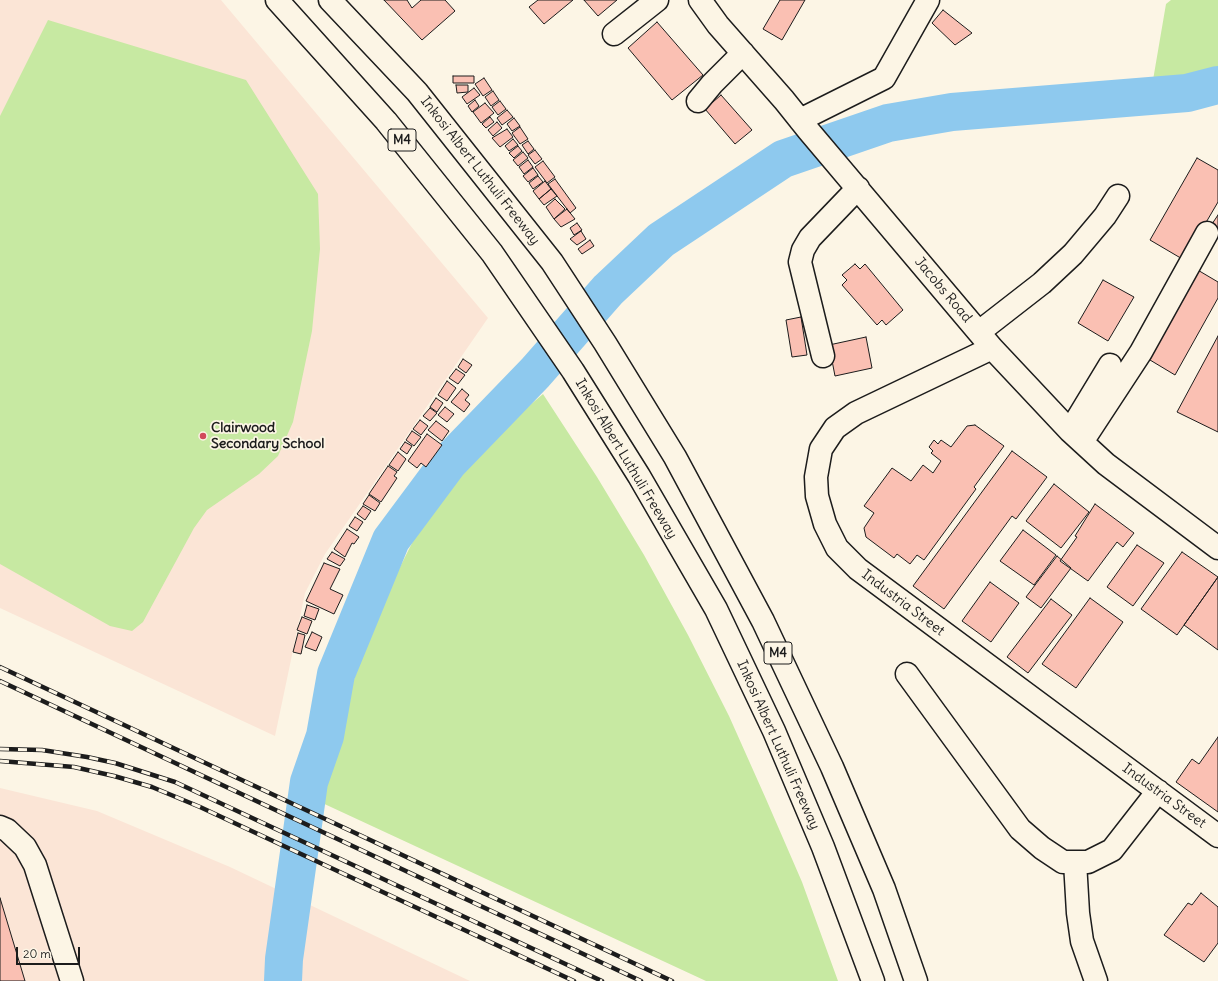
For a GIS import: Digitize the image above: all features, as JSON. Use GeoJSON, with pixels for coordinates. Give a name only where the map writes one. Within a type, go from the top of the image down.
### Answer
{"type":"FeatureCollection","features":[{"type":"Feature","properties":{"kind":"main road","name":"Inkosi Albert Luthuli Freeway"},"geometry":{"type":"LineString","coordinates":[[277,0],[386,121],[492,253],[573,371],[639,476],[716,609],[774,731],[822,847],[872,977]]}},
{"type":"Feature","properties":{"kind":"main road","name":"Inkosi Albert Luthuli Freeway"},"geometry":{"type":"LineString","coordinates":[[330,0],[418,92],[552,262],[605,343],[675,457],[763,621],[832,767],[884,889],[916,981]]}},
{"type":"Feature","properties":{"kind":"main road"},"geometry":{"type":"LineString","coordinates":[[614,34],[657,0]]}},
{"type":"Feature","properties":{"kind":"main road","name":"Jacobs Road"},"geometry":{"type":"LineString","coordinates":[[700,0],[718,25],[843,170],[985,340],[1076,437],[1140,491],[1218,548]]}},
{"type":"Feature","properties":{"kind":"main road"},"geometry":{"type":"LineString","coordinates":[[804,126],[884,78],[928,0]]}},
{"type":"Feature","properties":{"kind":"main road"},"geometry":{"type":"LineString","coordinates":[[698,101],[712,84],[743,53]]}},
{"type":"Feature","properties":{"kind":"main road"},"geometry":{"type":"LineString","coordinates":[[823,356],[800,262],[803,250],[810,238],[858,188]]}},
{"type":"Feature","properties":{"kind":"main road","name":"Industria Street"},"geometry":{"type":"LineString","coordinates":[[1118,196],[1093,232],[1073,254],[985,340],[856,414],[835,428],[821,449],[816,477],[817,496],[825,524],[837,548],[858,570],[1218,836]]}},
{"type":"Feature","properties":{"kind":"main road"},"geometry":{"type":"LineString","coordinates":[[1076,437],[1141,352],[1207,233]]}},
{"type":"Feature","properties":{"kind":"main road"},"geometry":{"type":"LineString","coordinates":[[1076,437],[1110,365]]}},
{"type":"Feature","properties":{"kind":"main road"},"geometry":{"type":"LineString","coordinates":[[907,674],[1020,828],[1042,848],[1063,862],[1088,862],[1112,850],[1158,792]]}},
{"type":"Feature","properties":{"kind":"main road"},"geometry":{"type":"LineString","coordinates":[[0,826],[7,830],[24,847],[34,866],[72,981]]}},
{"type":"Feature","properties":{"kind":"main road"},"geometry":{"type":"LineString","coordinates":[[1075,862],[1082,940],[1096,981]]}},
{"type":"Feature","properties":{"kind":"shaded area","name":"Clairwood Secondary School"},"geometry":{"type":"Polygon","coordinates":[[[0,0],[221,0],[488,318],[325,554],[305,593],[275,736],[0,608],[0,0]]]}},
{"type":"Feature","properties":{"kind":"shaded area"},"geometry":{"type":"Polygon","coordinates":[[[0,788],[97,811],[230,867],[470,981],[0,981],[0,788]]]}},
{"type":"Feature","properties":{"kind":"green space"},"geometry":{"type":"Polygon","coordinates":[[[1171,0],[1218,0],[1218,70],[1153,80],[1166,4],[1171,0]]]}},
{"type":"Feature","properties":{"kind":"green space","name":"Clairwood Secondary School"},"geometry":{"type":"Polygon","coordinates":[[[48,20],[246,80],[318,194],[320,249],[312,331],[293,422],[278,456],[259,474],[207,510],[194,528],[143,622],[132,631],[110,626],[0,564],[0,116],[48,20]]]}},
{"type":"Feature","properties":{"kind":"green space"},"geometry":{"type":"Polygon","coordinates":[[[543,394],[597,477],[644,555],[688,635],[729,716],[802,882],[838,981],[706,981],[318,801],[340,716],[386,595],[417,533],[454,477],[496,434],[543,394]]]}},
{"type":"Feature","properties":{"kind":"building"},"geometry":{"type":"Polygon","coordinates":[[[384,0],[407,0],[412,8],[421,0],[445,0],[455,11],[422,40],[384,0]]]}},
{"type":"Feature","properties":{"kind":"building"},"geometry":{"type":"Polygon","coordinates":[[[538,0],[573,0],[544,24],[529,7],[538,0]]]}},
{"type":"Feature","properties":{"kind":"building"},"geometry":{"type":"Polygon","coordinates":[[[584,0],[617,0],[598,16],[584,0]]]}},
{"type":"Feature","properties":{"kind":"building"},"geometry":{"type":"Polygon","coordinates":[[[780,0],[805,0],[782,40],[763,29],[780,0]]]}},
{"type":"Feature","properties":{"kind":"building"},"geometry":{"type":"Polygon","coordinates":[[[943,10],[972,33],[955,45],[932,23],[943,10]]]}},
{"type":"Feature","properties":{"kind":"building"},"geometry":{"type":"Polygon","coordinates":[[[657,22],[703,75],[672,100],[628,48],[657,22]]]}},
{"type":"Feature","properties":{"kind":"building"},"geometry":{"type":"Polygon","coordinates":[[[453,76],[474,76],[474,83],[453,83],[453,76]]]}},
{"type":"Feature","properties":{"kind":"building"},"geometry":{"type":"Polygon","coordinates":[[[484,78],[492,90],[483,96],[475,84],[484,78]]]}},
{"type":"Feature","properties":{"kind":"building"},"geometry":{"type":"Polygon","coordinates":[[[456,85],[468,85],[468,92],[457,93],[456,85]]]}},
{"type":"Feature","properties":{"kind":"building"},"geometry":{"type":"Polygon","coordinates":[[[474,88],[480,95],[467,104],[462,97],[474,88]]]}},
{"type":"Feature","properties":{"kind":"building"},"geometry":{"type":"Polygon","coordinates":[[[493,91],[499,100],[491,106],[485,97],[493,91]]]}},
{"type":"Feature","properties":{"kind":"building"},"geometry":{"type":"Polygon","coordinates":[[[721,95],[752,130],[735,144],[705,109],[721,95]]]}},
{"type":"Feature","properties":{"kind":"building"},"geometry":{"type":"Polygon","coordinates":[[[475,100],[479,106],[472,112],[468,106],[475,100]]]}},
{"type":"Feature","properties":{"kind":"building"},"geometry":{"type":"Polygon","coordinates":[[[500,101],[506,109],[498,115],[492,107],[500,101]]]}},
{"type":"Feature","properties":{"kind":"building"},"geometry":{"type":"Polygon","coordinates":[[[485,103],[494,113],[481,123],[473,112],[485,103]]]}},
{"type":"Feature","properties":{"kind":"building"},"geometry":{"type":"Polygon","coordinates":[[[507,110],[513,117],[502,125],[497,118],[507,110]]]}},
{"type":"Feature","properties":{"kind":"building"},"geometry":{"type":"Polygon","coordinates":[[[490,117],[494,122],[486,128],[482,124],[490,117]]]}},
{"type":"Feature","properties":{"kind":"building"},"geometry":{"type":"Polygon","coordinates":[[[514,118],[520,126],[512,131],[507,124],[514,118]]]}},
{"type":"Feature","properties":{"kind":"building"},"geometry":{"type":"Polygon","coordinates":[[[497,122],[502,128],[493,136],[488,130],[497,122]]]}},
{"type":"Feature","properties":{"kind":"building"},"geometry":{"type":"Polygon","coordinates":[[[520,127],[528,139],[520,144],[512,133],[520,127]]]}},
{"type":"Feature","properties":{"kind":"building"},"geometry":{"type":"Polygon","coordinates":[[[507,129],[513,137],[500,147],[492,138],[507,129]]]}},
{"type":"Feature","properties":{"kind":"building"},"geometry":{"type":"Polygon","coordinates":[[[513,139],[518,145],[509,151],[505,146],[513,139]]]}},
{"type":"Feature","properties":{"kind":"building"},"geometry":{"type":"Polygon","coordinates":[[[528,141],[534,149],[528,154],[522,145],[528,141]]]}},
{"type":"Feature","properties":{"kind":"building"},"geometry":{"type":"Polygon","coordinates":[[[518,146],[522,151],[514,158],[509,153],[518,146]]]}},
{"type":"Feature","properties":{"kind":"building"},"geometry":{"type":"Polygon","coordinates":[[[535,150],[542,159],[535,164],[528,155],[535,150]]]}},
{"type":"Feature","properties":{"kind":"building"},"geometry":{"type":"Polygon","coordinates":[[[523,152],[528,158],[518,166],[513,160],[523,152]]]}},
{"type":"Feature","properties":{"kind":"building"},"geometry":{"type":"Polygon","coordinates":[[[1197,158],[1218,170],[1218,202],[1184,260],[1150,240],[1197,158]]]}},
{"type":"Feature","properties":{"kind":"building"},"geometry":{"type":"Polygon","coordinates":[[[528,160],[533,167],[524,174],[519,167],[528,160]]]}},
{"type":"Feature","properties":{"kind":"building"},"geometry":{"type":"Polygon","coordinates":[[[543,161],[555,177],[547,183],[535,167],[543,161]]]}},
{"type":"Feature","properties":{"kind":"building"},"geometry":{"type":"Polygon","coordinates":[[[533,168],[538,175],[528,182],[523,176],[533,168]]]}},
{"type":"Feature","properties":{"kind":"building"},"geometry":{"type":"Polygon","coordinates":[[[538,176],[543,182],[533,189],[529,183],[538,176]]]}},
{"type":"Feature","properties":{"kind":"building"},"geometry":{"type":"Polygon","coordinates":[[[555,179],[576,208],[570,213],[548,184],[555,179]]]}},
{"type":"Feature","properties":{"kind":"building"},"geometry":{"type":"Polygon","coordinates":[[[545,181],[551,189],[539,199],[533,191],[545,181]]]}},
{"type":"Feature","properties":{"kind":"building"},"geometry":{"type":"Polygon","coordinates":[[[551,189],[557,196],[544,205],[539,199],[551,189]]]}},
{"type":"Feature","properties":{"kind":"building"},"geometry":{"type":"Polygon","coordinates":[[[555,199],[565,209],[554,219],[546,207],[555,199]]]}},
{"type":"Feature","properties":{"kind":"building"},"geometry":{"type":"Polygon","coordinates":[[[567,209],[575,219],[561,227],[554,219],[567,209]]]}},
{"type":"Feature","properties":{"kind":"building"},"geometry":{"type":"Polygon","coordinates":[[[1218,215],[1218,228],[1212,224],[1218,215]]]}},
{"type":"Feature","properties":{"kind":"building"},"geometry":{"type":"Polygon","coordinates":[[[577,223],[582,230],[574,235],[570,228],[577,223]]]}},
{"type":"Feature","properties":{"kind":"building"},"geometry":{"type":"Polygon","coordinates":[[[581,231],[586,239],[577,245],[570,239],[581,231]]]}},
{"type":"Feature","properties":{"kind":"building"},"geometry":{"type":"Polygon","coordinates":[[[590,240],[594,246],[582,254],[578,249],[590,240]]]}},
{"type":"Feature","properties":{"kind":"building"},"geometry":{"type":"Polygon","coordinates":[[[855,264],[860,269],[865,264],[903,310],[886,325],[882,320],[877,325],[842,285],[847,280],[842,275],[855,264]]]}},
{"type":"Feature","properties":{"kind":"building"},"geometry":{"type":"Polygon","coordinates":[[[1196,269],[1218,282],[1218,298],[1175,375],[1145,357],[1196,269]]]}},
{"type":"Feature","properties":{"kind":"building"},"geometry":{"type":"Polygon","coordinates":[[[1103,280],[1134,297],[1108,341],[1078,323],[1103,280]]]}},
{"type":"Feature","properties":{"kind":"building"},"geometry":{"type":"Polygon","coordinates":[[[801,317],[807,355],[792,357],[786,320],[801,317]]]}},
{"type":"Feature","properties":{"kind":"building"},"geometry":{"type":"Polygon","coordinates":[[[1218,336],[1218,432],[1177,412],[1218,336]]]}},
{"type":"Feature","properties":{"kind":"building"},"geometry":{"type":"Polygon","coordinates":[[[866,337],[872,368],[835,376],[829,345],[866,337]]]}},
{"type":"Feature","properties":{"kind":"building"},"geometry":{"type":"Polygon","coordinates":[[[463,359],[472,365],[466,373],[458,367],[463,359]]]}},
{"type":"Feature","properties":{"kind":"building"},"geometry":{"type":"Polygon","coordinates":[[[456,369],[465,375],[458,384],[449,378],[456,369]]]}},
{"type":"Feature","properties":{"kind":"building"},"geometry":{"type":"Polygon","coordinates":[[[447,381],[456,388],[447,401],[438,395],[447,381]]]}},
{"type":"Feature","properties":{"kind":"building"},"geometry":{"type":"Polygon","coordinates":[[[462,389],[469,395],[465,400],[470,404],[464,412],[451,402],[462,389]]]}},
{"type":"Feature","properties":{"kind":"building"},"geometry":{"type":"Polygon","coordinates":[[[436,398],[443,403],[437,412],[430,407],[436,398]]]}},
{"type":"Feature","properties":{"kind":"building"},"geometry":{"type":"Polygon","coordinates":[[[445,407],[454,414],[447,422],[438,415],[445,407]]]}},
{"type":"Feature","properties":{"kind":"building"},"geometry":{"type":"Polygon","coordinates":[[[430,408],[437,413],[430,421],[423,416],[430,408]]]}},
{"type":"Feature","properties":{"kind":"building"},"geometry":{"type":"Polygon","coordinates":[[[420,420],[428,426],[421,435],[413,429],[420,420]]]}},
{"type":"Feature","properties":{"kind":"building"},"geometry":{"type":"Polygon","coordinates":[[[436,421],[449,431],[442,441],[428,430],[436,421]]]}},
{"type":"Feature","properties":{"kind":"building"},"geometry":{"type":"Polygon","coordinates":[[[975,425],[1004,446],[974,487],[976,489],[924,560],[917,555],[910,564],[897,554],[894,558],[866,537],[864,528],[874,513],[864,506],[892,468],[911,481],[923,465],[933,473],[941,461],[931,453],[933,451],[929,447],[934,440],[938,444],[941,440],[951,447],[967,426],[975,425]]]}},
{"type":"Feature","properties":{"kind":"building"},"geometry":{"type":"Polygon","coordinates":[[[412,431],[421,437],[414,446],[406,440],[412,431]]]}},
{"type":"Feature","properties":{"kind":"building"},"geometry":{"type":"Polygon","coordinates":[[[427,434],[442,445],[426,467],[421,463],[417,468],[408,461],[427,434]]]}},
{"type":"Feature","properties":{"kind":"building"},"geometry":{"type":"Polygon","coordinates":[[[405,442],[412,446],[407,454],[400,449],[405,442]]]}},
{"type":"Feature","properties":{"kind":"building"},"geometry":{"type":"Polygon","coordinates":[[[1012,451],[1047,477],[1016,519],[1012,516],[944,609],[913,586],[1012,451]]]}},
{"type":"Feature","properties":{"kind":"building"},"geometry":{"type":"Polygon","coordinates":[[[398,452],[406,459],[398,471],[389,465],[398,452]]]}},
{"type":"Feature","properties":{"kind":"building"},"geometry":{"type":"Polygon","coordinates":[[[388,466],[397,472],[394,476],[397,478],[381,502],[369,494],[388,466]]]}},
{"type":"Feature","properties":{"kind":"building"},"geometry":{"type":"Polygon","coordinates":[[[1054,484],[1089,512],[1061,548],[1026,521],[1054,484]]]}},
{"type":"Feature","properties":{"kind":"building"},"geometry":{"type":"Polygon","coordinates":[[[369,495],[380,503],[375,511],[363,504],[369,495]]]}},
{"type":"Feature","properties":{"kind":"building"},"geometry":{"type":"Polygon","coordinates":[[[1095,504],[1134,533],[1123,547],[1117,542],[1088,581],[1060,561],[1077,537],[1075,536],[1095,504]]]}},
{"type":"Feature","properties":{"kind":"building"},"geometry":{"type":"Polygon","coordinates":[[[363,506],[371,511],[365,520],[357,514],[363,506]]]}},
{"type":"Feature","properties":{"kind":"building"},"geometry":{"type":"Polygon","coordinates":[[[355,517],[363,522],[357,531],[349,526],[355,517]]]}},
{"type":"Feature","properties":{"kind":"building"},"geometry":{"type":"Polygon","coordinates":[[[347,529],[359,537],[354,544],[352,543],[345,557],[334,549],[347,529]]]}},
{"type":"Feature","properties":{"kind":"building"},"geometry":{"type":"Polygon","coordinates":[[[1023,530],[1056,555],[1034,585],[1000,561],[1023,530]]]}},
{"type":"Feature","properties":{"kind":"building"},"geometry":{"type":"Polygon","coordinates":[[[1137,545],[1164,563],[1133,606],[1107,587],[1137,545]]]}},
{"type":"Feature","properties":{"kind":"building"},"geometry":{"type":"Polygon","coordinates":[[[332,552],[345,559],[340,566],[327,559],[332,552]]]}},
{"type":"Feature","properties":{"kind":"building"},"geometry":{"type":"Polygon","coordinates":[[[1182,552],[1218,577],[1177,635],[1141,609],[1182,552]]]}},
{"type":"Feature","properties":{"kind":"building"},"geometry":{"type":"Polygon","coordinates":[[[1057,556],[1071,568],[1041,608],[1026,597],[1057,556]]]}},
{"type":"Feature","properties":{"kind":"building"},"geometry":{"type":"Polygon","coordinates":[[[324,563],[340,569],[330,589],[343,595],[334,614],[306,601],[324,563]]]}},
{"type":"Feature","properties":{"kind":"building"},"geometry":{"type":"Polygon","coordinates":[[[1218,577],[1218,650],[1184,625],[1218,577]]]}},
{"type":"Feature","properties":{"kind":"building"},"geometry":{"type":"Polygon","coordinates":[[[990,582],[1019,603],[991,642],[962,621],[990,582]]]}},
{"type":"Feature","properties":{"kind":"building"},"geometry":{"type":"Polygon","coordinates":[[[1090,598],[1123,622],[1076,688],[1042,664],[1090,598]]]}},
{"type":"Feature","properties":{"kind":"building"},"geometry":{"type":"Polygon","coordinates":[[[1051,599],[1072,615],[1028,673],[1007,657],[1051,599]]]}},
{"type":"Feature","properties":{"kind":"building"},"geometry":{"type":"Polygon","coordinates":[[[307,605],[319,609],[315,620],[304,616],[307,605]]]}},
{"type":"Feature","properties":{"kind":"building"},"geometry":{"type":"Polygon","coordinates":[[[302,617],[312,621],[307,634],[297,630],[302,617]]]}},
{"type":"Feature","properties":{"kind":"building"},"geometry":{"type":"Polygon","coordinates":[[[312,632],[322,637],[316,651],[305,647],[312,632]]]}},
{"type":"Feature","properties":{"kind":"building"},"geometry":{"type":"Polygon","coordinates":[[[298,633],[305,635],[301,654],[293,652],[298,633]]]}},
{"type":"Feature","properties":{"kind":"building"},"geometry":{"type":"Polygon","coordinates":[[[1218,737],[1218,812],[1176,782],[1192,759],[1199,764],[1218,737]]]}},
{"type":"Feature","properties":{"kind":"building"},"geometry":{"type":"Polygon","coordinates":[[[1201,893],[1218,907],[1218,943],[1204,962],[1164,935],[1188,903],[1192,905],[1201,893]]]}},
{"type":"Feature","properties":{"kind":"building"},"geometry":{"type":"Polygon","coordinates":[[[0,898],[25,981],[0,981],[0,898]]]}},
{"type":"Feature","properties":{"kind":"waterway"},"geometry":{"type":"LineString","coordinates":[[283,981],[284,959],[309,782],[325,736],[336,674],[391,540],[449,462],[535,373],[608,290],[661,240],[783,159],[888,123],[952,112],[1187,93],[1218,85]]}},
{"type":"Feature","properties":{"kind":"railway"},"geometry":{"type":"LineString","coordinates":[[0,667],[672,981]]}},
{"type":"Feature","properties":{"kind":"railway"},"geometry":{"type":"LineString","coordinates":[[0,681],[641,981]]}},
{"type":"Feature","properties":{"kind":"railway"},"geometry":{"type":"LineString","coordinates":[[0,749],[42,750],[87,757],[115,763],[175,782],[602,981]]}},
{"type":"Feature","properties":{"kind":"railway"},"geometry":{"type":"LineString","coordinates":[[0,761],[74,767],[114,776],[152,787],[200,807],[574,981]]}},
{"type":"Feature","properties":{"kind":"place","name":"Clairwood Secondary School"},"geometry":{"type":"Point","coordinates":[203,436]}}]}
